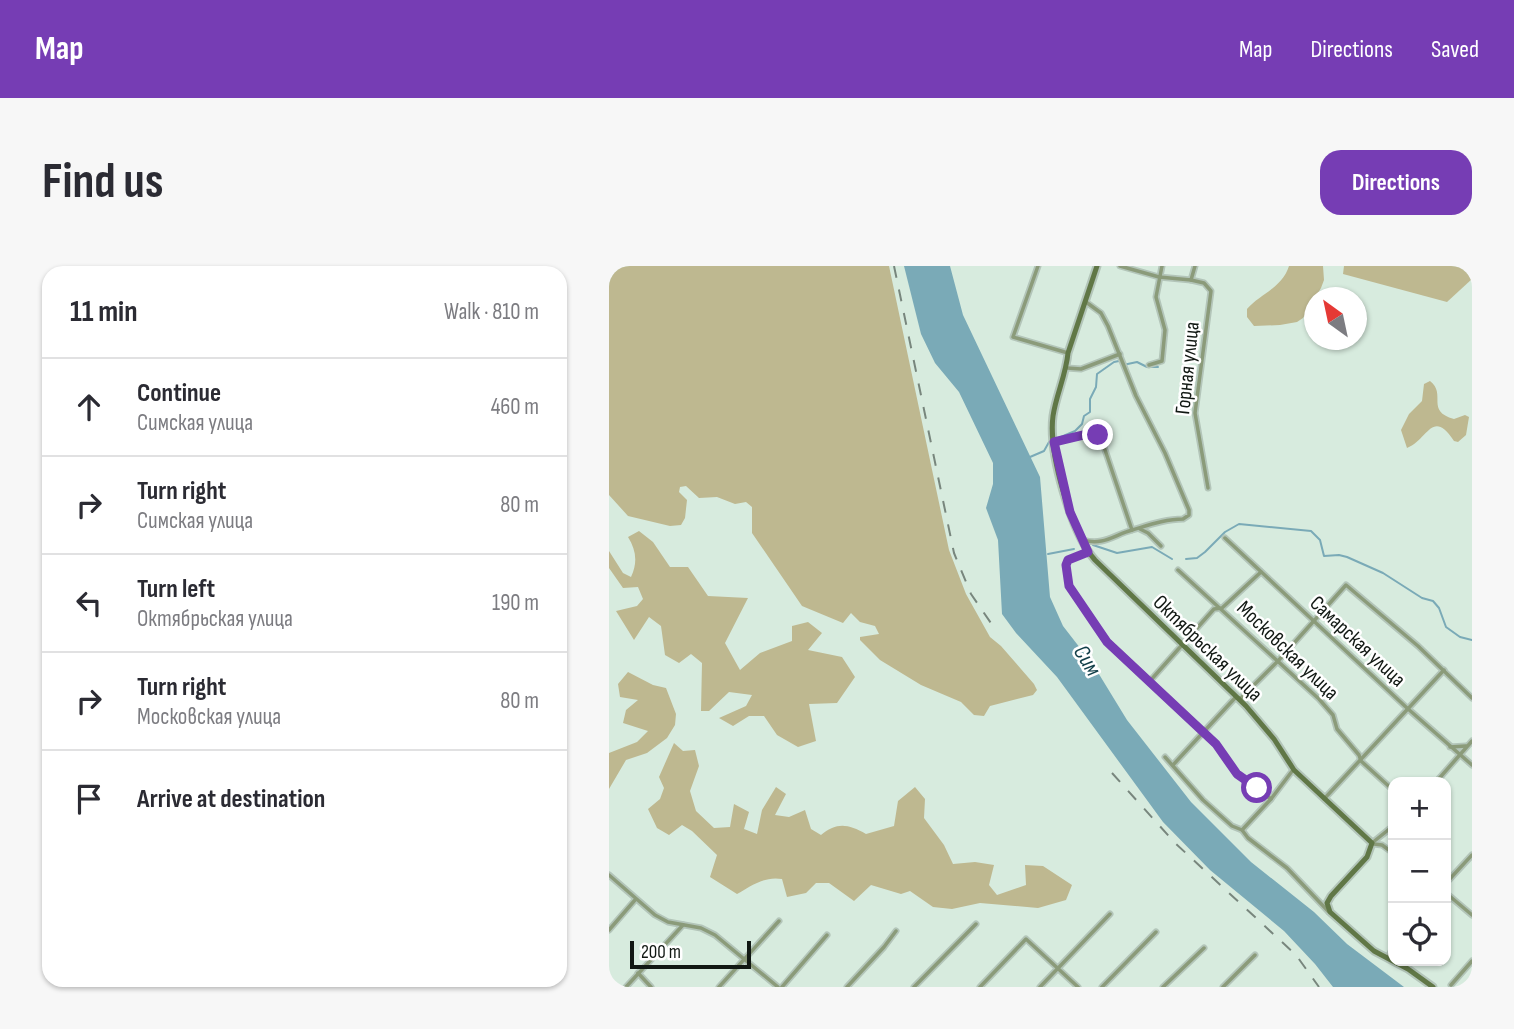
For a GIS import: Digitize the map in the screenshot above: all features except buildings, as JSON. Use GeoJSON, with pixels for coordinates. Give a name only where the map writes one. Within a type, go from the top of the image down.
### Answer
{"type":"FeatureCollection","features":[{"type":"Feature","properties":{"kind":"main road","name":"Октябрьская улица"},"geometry":{"type":"LineString","coordinates":[[1097,266],[1068,353],[1067,368],[1057,394],[1052,431],[1070,512],[1088,552],[1238,698],[1274,739],[1294,769],[1372,843]]}},
{"type":"Feature","properties":{"kind":"main road"},"geometry":{"type":"LineString","coordinates":[[1372,843],[1367,857],[1327,903],[1330,912],[1388,960]]}},
{"type":"Feature","properties":{"kind":"main road"},"geometry":{"type":"LineString","coordinates":[[1401,966],[1433,987]]}},
{"type":"Feature","properties":{"kind":"street"},"geometry":{"type":"LineString","coordinates":[[1038,266],[1013,337],[1068,353]]}},
{"type":"Feature","properties":{"kind":"street"},"geometry":{"type":"LineString","coordinates":[[1119,266],[1159,277],[1191,280],[1195,266]]}},
{"type":"Feature","properties":{"kind":"street"},"geometry":{"type":"LineString","coordinates":[[1149,365],[1162,360],[1163,354],[1165,330],[1156,298],[1162,266]]}},
{"type":"Feature","properties":{"kind":"street","name":"Горная улица"},"geometry":{"type":"LineString","coordinates":[[1191,280],[1204,283],[1211,291],[1195,413],[1208,488]]}},
{"type":"Feature","properties":{"kind":"street"},"geometry":{"type":"LineString","coordinates":[[1082,539],[1092,542],[1107,541],[1132,530],[1183,519],[1189,515],[1165,453],[1136,396],[1101,313],[1086,302]]}},
{"type":"Feature","properties":{"kind":"street"},"geometry":{"type":"LineString","coordinates":[[1067,368],[1081,369],[1119,354]]}},
{"type":"Feature","properties":{"kind":"street"},"geometry":{"type":"LineString","coordinates":[[1054,442],[1096,432],[1101,438],[1132,530]]}},
{"type":"Feature","properties":{"kind":"street"},"geometry":{"type":"LineString","coordinates":[[1140,529],[1161,545]]}},
{"type":"Feature","properties":{"kind":"street","name":"Самарская улица"},"geometry":{"type":"LineString","coordinates":[[1225,538],[1472,765]]}},
{"type":"Feature","properties":{"kind":"street"},"geometry":{"type":"LineString","coordinates":[[1088,552],[1068,560],[1066,565],[1069,586],[1107,642],[1226,755],[1237,774],[1271,799]]}},
{"type":"Feature","properties":{"kind":"street","name":"Московская улица"},"geometry":{"type":"LineString","coordinates":[[1178,570],[1210,601],[1222,608],[1333,715],[1337,729],[1361,761],[1388,785]]}},
{"type":"Feature","properties":{"kind":"street"},"geometry":{"type":"LineString","coordinates":[[1150,681],[1214,610],[1222,608],[1261,572]]}},
{"type":"Feature","properties":{"kind":"street"},"geometry":{"type":"LineString","coordinates":[[1173,765],[1277,662],[1346,585],[1410,638],[1472,698]]}},
{"type":"Feature","properties":{"kind":"street"},"geometry":{"type":"LineString","coordinates":[[1325,799],[1444,670]]}},
{"type":"Feature","properties":{"kind":"street"},"geometry":{"type":"LineString","coordinates":[[1440,777],[1472,741]]}},
{"type":"Feature","properties":{"kind":"street"},"geometry":{"type":"LineString","coordinates":[[1450,747],[1468,746]]}},
{"type":"Feature","properties":{"kind":"street"},"geometry":{"type":"LineString","coordinates":[[1164,757],[1203,800],[1287,868],[1330,912]]}},
{"type":"Feature","properties":{"kind":"street"},"geometry":{"type":"LineString","coordinates":[[1242,830],[1294,769]]}},
{"type":"Feature","properties":{"kind":"street"},"geometry":{"type":"LineString","coordinates":[[1372,843],[1388,830]]}},
{"type":"Feature","properties":{"kind":"street","name":"Октябрьская улица"},"geometry":{"type":"LineString","coordinates":[[1372,843],[1388,849]]}},
{"type":"Feature","properties":{"kind":"street"},"geometry":{"type":"LineString","coordinates":[[1451,878],[1472,855]]}},
{"type":"Feature","properties":{"kind":"street"},"geometry":{"type":"LineString","coordinates":[[609,874],[655,915],[668,922],[709,931],[780,987],[827,935]]}},
{"type":"Feature","properties":{"kind":"street"},"geometry":{"type":"LineString","coordinates":[[1451,897],[1472,915]]}},
{"type":"Feature","properties":{"kind":"street"},"geometry":{"type":"LineString","coordinates":[[609,930],[636,899]]}},
{"type":"Feature","properties":{"kind":"street"},"geometry":{"type":"LineString","coordinates":[[1040,987],[1110,914]]}},
{"type":"Feature","properties":{"kind":"street"},"geometry":{"type":"LineString","coordinates":[[719,987],[747,960],[779,921]]}},
{"type":"Feature","properties":{"kind":"street"},"geometry":{"type":"LineString","coordinates":[[914,987],[976,924]]}},
{"type":"Feature","properties":{"kind":"street"},"geometry":{"type":"LineString","coordinates":[[626,987],[683,925]]}},
{"type":"Feature","properties":{"kind":"street"},"geometry":{"type":"LineString","coordinates":[[847,987],[896,931]]}},
{"type":"Feature","properties":{"kind":"street"},"geometry":{"type":"LineString","coordinates":[[1102,987],[1156,932]]}},
{"type":"Feature","properties":{"kind":"street"},"geometry":{"type":"LineString","coordinates":[[980,987],[1026,939],[1078,987]]}},
{"type":"Feature","properties":{"kind":"street"},"geometry":{"type":"LineString","coordinates":[[1163,987],[1204,948]]}},
{"type":"Feature","properties":{"kind":"street"},"geometry":{"type":"LineString","coordinates":[[1223,987],[1255,955]]}},
{"type":"Feature","properties":{"kind":"street"},"geometry":{"type":"LineString","coordinates":[[1451,985],[1472,961]]}},
{"type":"Feature","properties":{"kind":"street"},"geometry":{"type":"LineString","coordinates":[[638,973],[651,987]]}},
{"type":"Feature","properties":{"kind":"shaded area"},"geometry":{"type":"Polygon","coordinates":[[[609,266],[889,266],[949,550],[966,594],[990,637],[1034,684],[1037,690],[1033,695],[990,706],[984,716],[974,715],[961,702],[921,685],[880,660],[860,640],[860,637],[879,634],[875,626],[860,622],[851,613],[843,623],[802,606],[752,533],[752,507],[746,502],[735,504],[717,497],[699,498],[686,486],[680,487],[679,492],[687,500],[685,518],[681,525],[670,526],[628,516],[609,495],[609,266]]]}},
{"type":"Feature","properties":{"kind":"shaded area"},"geometry":{"type":"Polygon","coordinates":[[[1289,266],[1323,266],[1324,280],[1321,287],[1304,287],[1304,316],[1297,322],[1254,326],[1247,317],[1247,309],[1286,274],[1289,266]]]}},
{"type":"Feature","properties":{"kind":"shaded area"},"geometry":{"type":"Polygon","coordinates":[[[1344,266],[1472,266],[1472,279],[1447,302],[1343,274],[1344,266]]]}},
{"type":"Feature","properties":{"kind":"shaded area"},"geometry":{"type":"Polygon","coordinates":[[[1430,381],[1437,391],[1440,412],[1454,419],[1465,415],[1469,417],[1466,435],[1458,442],[1454,441],[1447,431],[1435,427],[1407,448],[1401,430],[1409,414],[1422,401],[1424,384],[1430,381]]]}},
{"type":"Feature","properties":{"kind":"shaded area"},"geometry":{"type":"Polygon","coordinates":[[[639,531],[653,542],[670,567],[688,567],[708,596],[748,598],[725,643],[740,670],[760,653],[792,641],[792,626],[808,622],[822,633],[808,650],[842,657],[855,677],[837,703],[809,704],[816,741],[798,747],[777,735],[764,716],[749,716],[733,726],[719,718],[746,706],[752,695],[729,692],[709,711],[701,711],[702,663],[691,654],[679,663],[665,655],[661,626],[649,617],[634,640],[616,611],[637,606],[643,599],[638,587],[623,588],[609,568],[609,551],[623,573],[631,577],[635,556],[628,537],[639,531]]]}},
{"type":"Feature","properties":{"kind":"shaded area"},"geometry":{"type":"Polygon","coordinates":[[[628,672],[653,685],[666,688],[676,714],[675,725],[667,738],[647,753],[626,760],[609,789],[609,753],[637,742],[648,731],[623,723],[626,710],[638,700],[620,697],[618,684],[628,672]]]}},
{"type":"Feature","properties":{"kind":"shaded area"},"geometry":{"type":"Polygon","coordinates":[[[674,743],[683,751],[695,750],[699,766],[690,791],[696,811],[714,828],[730,827],[734,804],[749,812],[744,829],[757,834],[762,810],[776,787],[786,794],[775,815],[789,817],[805,810],[811,829],[821,835],[838,826],[854,828],[866,834],[894,826],[898,801],[915,787],[925,799],[924,818],[944,845],[953,864],[975,862],[994,865],[989,885],[997,895],[1026,885],[1025,865],[1043,866],[1072,885],[1066,900],[1038,908],[980,903],[952,909],[933,907],[910,891],[901,894],[871,885],[854,901],[829,883],[816,883],[806,893],[787,897],[782,879],[775,878],[758,882],[737,894],[710,877],[717,855],[692,831],[682,825],[669,835],[657,828],[648,809],[660,799],[664,788],[659,777],[674,743]]]}},
{"type":"Feature","properties":{"kind":"water","name":"Сим"},"geometry":{"type":"Polygon","coordinates":[[[904,266],[950,266],[963,315],[1040,477],[1050,597],[1063,626],[1094,666],[1127,720],[1191,802],[1251,862],[1314,912],[1347,944],[1404,987],[1333,987],[1284,931],[1210,870],[1163,822],[1057,677],[1002,614],[998,540],[986,508],[993,484],[993,463],[959,392],[935,363],[921,334],[904,266]]]}},
{"type":"Feature","properties":{"kind":"waterway"},"geometry":{"type":"LineString","coordinates":[[1030,457],[1044,451],[1049,442],[1075,431],[1082,424],[1084,416],[1090,412],[1090,399],[1096,387],[1097,374],[1119,361]]}},
{"type":"Feature","properties":{"kind":"waterway"},"geometry":{"type":"LineString","coordinates":[[1123,365],[1137,362],[1147,367],[1158,367]]}},
{"type":"Feature","properties":{"kind":"waterway"},"geometry":{"type":"LineString","coordinates":[[1186,559],[1197,558],[1225,532],[1239,524],[1311,531],[1320,540],[1324,556],[1347,557],[1383,573],[1422,598],[1433,601],[1439,608],[1446,627],[1460,637],[1472,640]]}},
{"type":"Feature","properties":{"kind":"waterway"},"geometry":{"type":"LineString","coordinates":[[1093,545],[1117,553],[1152,547],[1172,559]]}},
{"type":"Feature","properties":{"kind":"waterway"},"geometry":{"type":"LineString","coordinates":[[1048,554],[1074,549]]}},
{"type":"Feature","properties":{"kind":"railway"},"geometry":{"type":"LineString","coordinates":[[894,266],[954,553],[971,594],[995,629]]}},
{"type":"Feature","properties":{"kind":"railway"},"geometry":{"type":"LineString","coordinates":[[1112,773],[1175,843],[1296,955],[1319,987]]}},
{"type":"Feature","properties":{"kind":"route"},"geometry":{"type":"LineString","coordinates":[[1098,435],[1096,432],[1054,442],[1070,512],[1088,552],[1068,560],[1066,565],[1069,586],[1107,642],[1216,744],[1237,774],[1257,788]]}}]}
